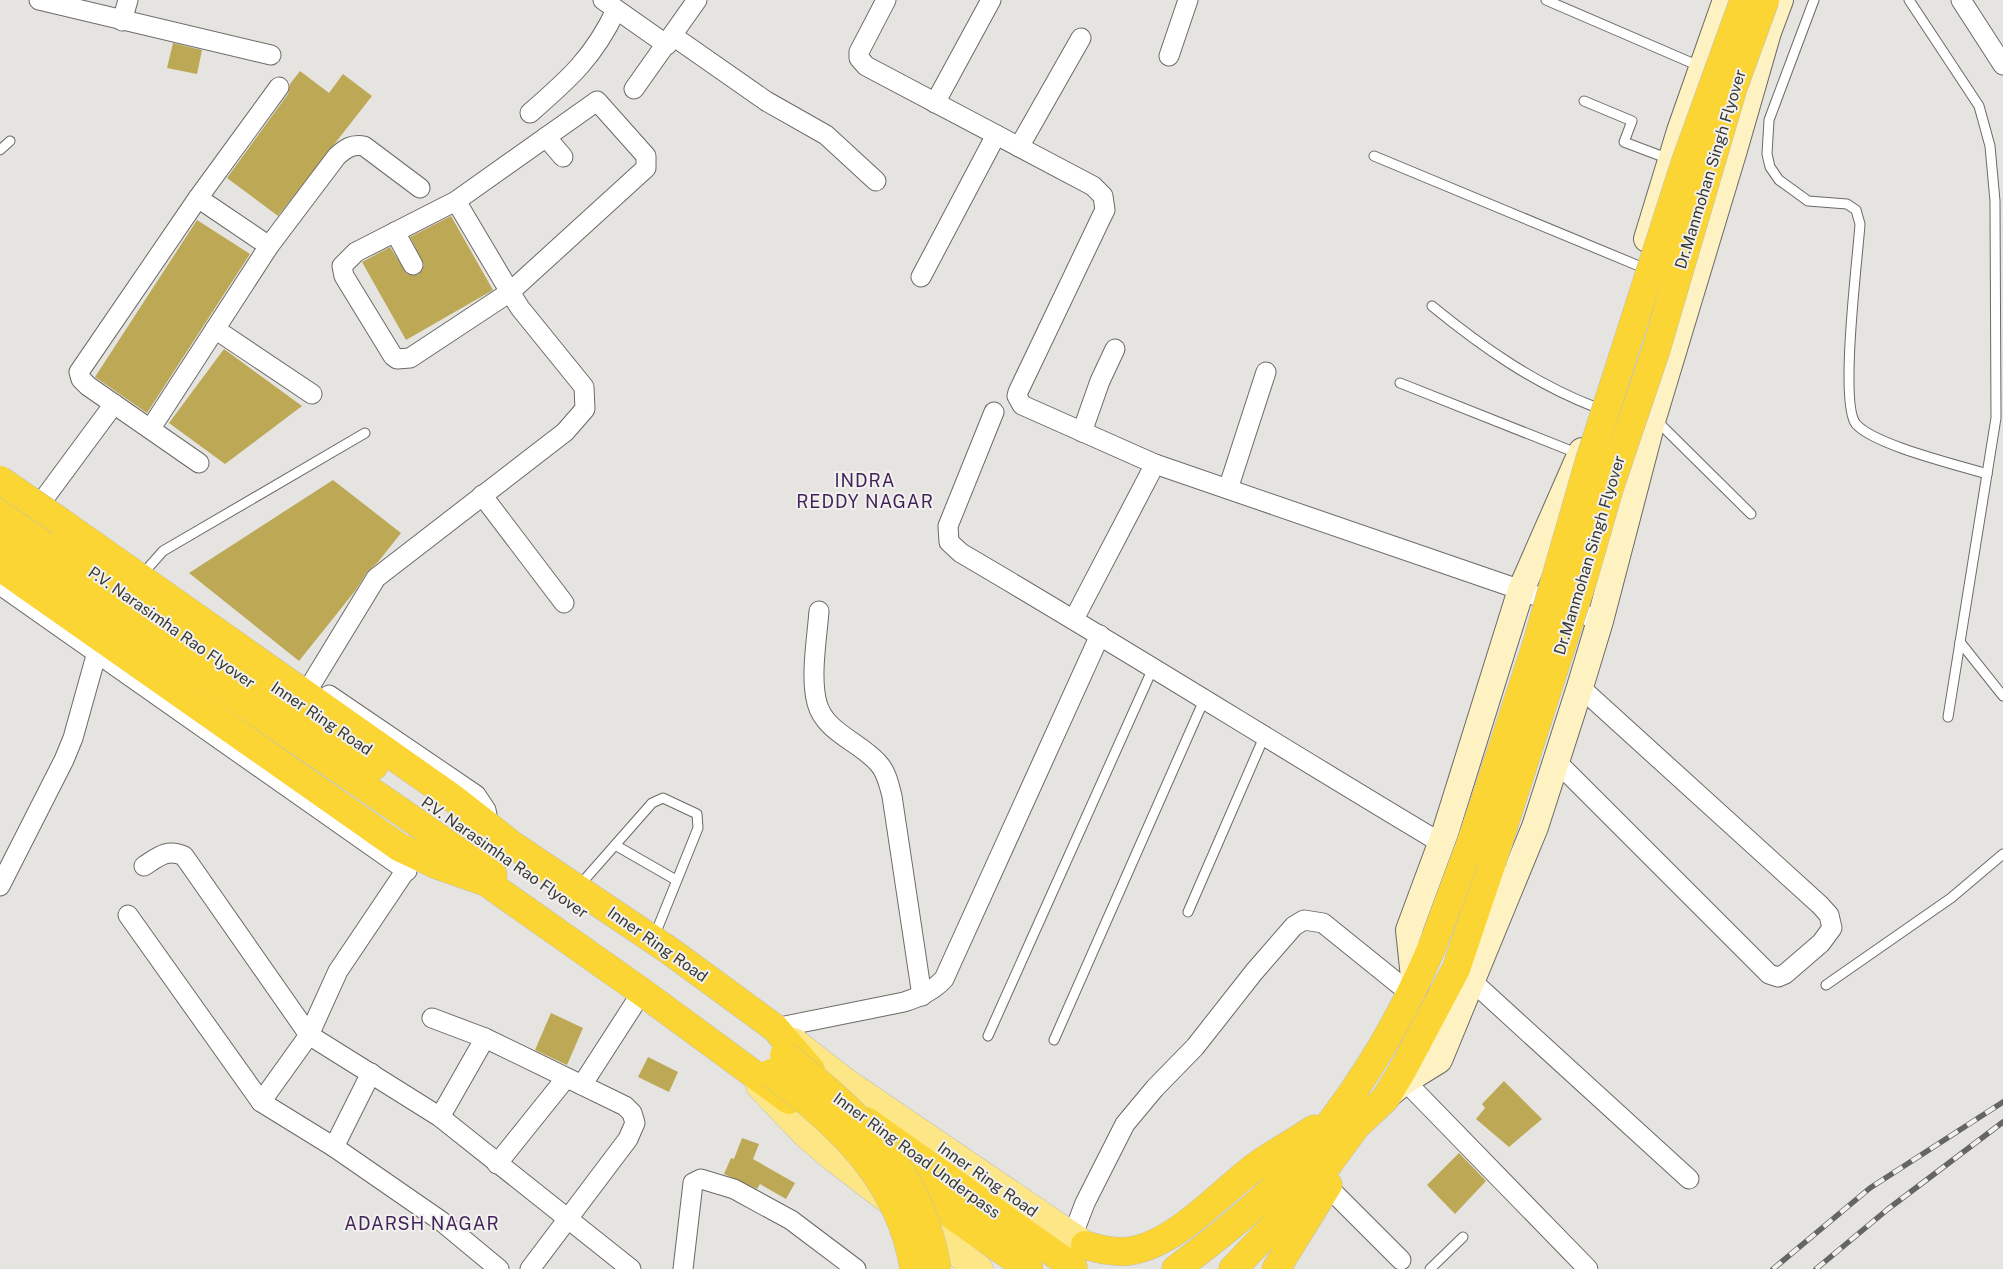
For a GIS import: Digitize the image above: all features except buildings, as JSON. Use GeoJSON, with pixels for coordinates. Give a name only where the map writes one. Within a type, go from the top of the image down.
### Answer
{"type":"FeatureCollection","features":[{"type":"Feature","properties":{"kind":"highway","name":"Dr.Manmohan Singh Flyover"},"geometry":{"type":"LineString","coordinates":[[1348,1119],[1413,991],[1432,947],[1472,840],[1536,646],[1590,462],[1685,163],[1744,0]]}},
{"type":"Feature","properties":{"kind":"highway","name":"Dr.Manmohan Singh Flyover"},"geometry":{"type":"LineString","coordinates":[[1348,1119],[1395,1090],[1419,1038],[1456,969],[1584,576],[1610,486],[1656,350],[1732,88],[1765,0]]}},
{"type":"Feature","properties":{"kind":"highway"},"geometry":{"type":"LineString","coordinates":[[0,480],[22,509],[60,522],[489,825],[511,844]]}},
{"type":"Feature","properties":{"kind":"highway","name":"P.V. Narasimha Rao Flyover"},"geometry":{"type":"LineString","coordinates":[[22,509],[814,1077],[843,1102],[873,1133],[898,1168],[921,1212],[937,1269]]}},
{"type":"Feature","properties":{"kind":"highway"},"geometry":{"type":"LineString","coordinates":[[4,559],[399,847],[411,863],[486,882],[642,992],[744,1069]]}},
{"type":"Feature","properties":{"kind":"highway","name":"P.V. Narasimha Rao Flyover"},"geometry":{"type":"LineString","coordinates":[[4,559],[490,873],[800,1094],[855,1145],[879,1177],[899,1219],[914,1269]]}},
{"type":"Feature","properties":{"kind":"highway","name":"Inner Ring Road"},"geometry":{"type":"LineString","coordinates":[[511,844],[653,940],[775,1028]]}},
{"type":"Feature","properties":{"kind":"highway","name":"Inner Ring Road Underpass"},"geometry":{"type":"LineString","coordinates":[[775,1028],[834,1098],[1076,1249]]}},
{"type":"Feature","properties":{"kind":"highway","name":"Inner Ring Road Underpass"},"geometry":{"type":"LineString","coordinates":[[744,1069],[1029,1269]]}},
{"type":"Feature","properties":{"kind":"highway"},"geometry":{"type":"LineString","coordinates":[[1276,1269],[1327,1186],[1348,1119]]}},
{"type":"Feature","properties":{"kind":"highway"},"geometry":{"type":"LineString","coordinates":[[1076,1249],[1130,1251],[1154,1243],[1179,1228],[1257,1166],[1348,1119]]}},
{"type":"Feature","properties":{"kind":"highway"},"geometry":{"type":"LineString","coordinates":[[1176,1269],[1203,1249],[1348,1119]]}},
{"type":"Feature","properties":{"kind":"highway"},"geometry":{"type":"LineString","coordinates":[[1233,1269],[1313,1185],[1348,1119]]}},
{"type":"Feature","properties":{"kind":"main road","name":"Inner Ring Road"},"geometry":{"type":"LineString","coordinates":[[22,509],[511,844]]}},
{"type":"Feature","properties":{"kind":"main road"},"geometry":{"type":"LineString","coordinates":[[4,559],[486,882]]}},
{"type":"Feature","properties":{"kind":"main road"},"geometry":{"type":"LineString","coordinates":[[744,1069],[808,1135],[834,1158],[979,1269]]}},
{"type":"Feature","properties":{"kind":"street"},"geometry":{"type":"LineString","coordinates":[[122,21],[128,0]]}},
{"type":"Feature","properties":{"kind":"street"},"geometry":{"type":"LineString","coordinates":[[634,90],[697,0]]}},
{"type":"Feature","properties":{"kind":"street"},"geometry":{"type":"LineString","coordinates":[[886,0],[861,46],[859,58],[866,66],[1093,186],[1104,196],[1105,204],[1101,218],[1017,396],[1022,405],[1155,464],[1521,590],[1600,621]]}},
{"type":"Feature","properties":{"kind":"street"},"geometry":{"type":"LineString","coordinates":[[935,102],[991,0]]}},
{"type":"Feature","properties":{"kind":"street"},"geometry":{"type":"LineString","coordinates":[[1169,56],[1188,0]]}},
{"type":"Feature","properties":{"kind":"street"},"geometry":{"type":"LineString","coordinates":[[1413,991],[1409,930],[1441,843],[1521,590],[1581,455],[1680,131],[1726,0]]}},
{"type":"Feature","properties":{"kind":"street"},"geometry":{"type":"LineString","coordinates":[[1588,1269],[1395,1090],[1438,1060],[1535,827],[1600,621],[1653,418],[1768,32],[1780,0]]}},
{"type":"Feature","properties":{"kind":"street"},"geometry":{"type":"LineString","coordinates":[[1961,0],[2003,65]]}},
{"type":"Feature","properties":{"kind":"street"},"geometry":{"type":"LineString","coordinates":[[47,1],[122,21],[271,56]]}},
{"type":"Feature","properties":{"kind":"street"},"geometry":{"type":"LineString","coordinates":[[530,113],[583,65],[605,34],[609,5],[766,101],[826,135],[876,181]]}},
{"type":"Feature","properties":{"kind":"street"},"geometry":{"type":"LineString","coordinates":[[1019,147],[1081,38]]}},
{"type":"Feature","properties":{"kind":"street"},"geometry":{"type":"LineString","coordinates":[[199,463],[110,401],[81,379],[79,372],[198,198],[278,86]]}},
{"type":"Feature","properties":{"kind":"street"},"geometry":{"type":"LineString","coordinates":[[597,101],[646,156],[646,168],[510,292],[410,358],[397,359],[393,356],[344,276],[342,266],[356,252],[456,200],[597,101]]}},
{"type":"Feature","properties":{"kind":"street"},"geometry":{"type":"LineString","coordinates":[[1680,131],[1703,150],[1725,152],[1734,150]]}},
{"type":"Feature","properties":{"kind":"street"},"geometry":{"type":"LineString","coordinates":[[921,277],[996,135]]}},
{"type":"Feature","properties":{"kind":"street"},"geometry":{"type":"LineString","coordinates":[[546,137],[563,157]]}},
{"type":"Feature","properties":{"kind":"street"},"geometry":{"type":"LineString","coordinates":[[150,428],[269,246],[337,156],[347,147],[356,144],[364,146],[420,188]]}},
{"type":"Feature","properties":{"kind":"street"},"geometry":{"type":"LineString","coordinates":[[198,198],[269,246]]}},
{"type":"Feature","properties":{"kind":"street"},"geometry":{"type":"LineString","coordinates":[[312,683],[376,578],[565,432],[585,410],[584,387],[520,308],[456,200]]}},
{"type":"Feature","properties":{"kind":"street"},"geometry":{"type":"LineString","coordinates":[[395,232],[413,265]]}},
{"type":"Feature","properties":{"kind":"street"},"geometry":{"type":"LineString","coordinates":[[215,330],[312,394]]}},
{"type":"Feature","properties":{"kind":"street"},"geometry":{"type":"LineString","coordinates":[[1082,432],[1100,381],[1115,349]]}},
{"type":"Feature","properties":{"kind":"street"},"geometry":{"type":"LineString","coordinates":[[1228,489],[1266,372]]}},
{"type":"Feature","properties":{"kind":"street"},"geometry":{"type":"LineString","coordinates":[[22,509],[110,401]]}},
{"type":"Feature","properties":{"kind":"street"},"geometry":{"type":"LineString","coordinates":[[22,509],[110,401]]}},
{"type":"Feature","properties":{"kind":"street"},"geometry":{"type":"LineString","coordinates":[[994,412],[948,526],[949,542],[961,553],[1074,619],[1264,737],[1441,843]]}},
{"type":"Feature","properties":{"kind":"street"},"geometry":{"type":"LineString","coordinates":[[1074,619],[1155,464]]}},
{"type":"Feature","properties":{"kind":"street"},"geometry":{"type":"LineString","coordinates":[[482,495],[564,603]]}},
{"type":"Feature","properties":{"kind":"street","name":"Inner Ring Road"},"geometry":{"type":"LineString","coordinates":[[22,509],[147,569],[476,795],[486,810],[489,825]]}},
{"type":"Feature","properties":{"kind":"street"},"geometry":{"type":"LineString","coordinates":[[4,559],[97,652],[411,863],[338,971],[309,1035],[261,1102]]}},
{"type":"Feature","properties":{"kind":"street"},"geometry":{"type":"LineString","coordinates":[[819,611],[815,690],[817,705],[826,722],[879,764],[887,777],[892,796],[922,996]]}},
{"type":"Feature","properties":{"kind":"street"},"geometry":{"type":"LineString","coordinates":[[775,1028],[904,1002],[922,996],[944,979],[1100,635]]}},
{"type":"Feature","properties":{"kind":"street"},"geometry":{"type":"LineString","coordinates":[[0,886],[64,760],[73,738],[97,652]]}},
{"type":"Feature","properties":{"kind":"street"},"geometry":{"type":"LineString","coordinates":[[1556,761],[1769,974],[1778,977],[1785,974],[1821,943],[1832,928],[1829,915],[1820,905],[1580,687]]}},
{"type":"Feature","properties":{"kind":"street"},"geometry":{"type":"LineString","coordinates":[[144,866],[163,853],[174,851],[184,856],[309,1035],[440,1117],[496,1164],[630,1269]]}},
{"type":"Feature","properties":{"kind":"street"},"geometry":{"type":"LineString","coordinates":[[128,915],[261,1102],[334,1147],[441,1221],[499,1269]]}},
{"type":"Feature","properties":{"kind":"street"},"geometry":{"type":"LineString","coordinates":[[1076,1249],[1085,1203],[1125,1124],[1155,1088],[1195,1047],[1254,972],[1294,926],[1304,920],[1323,923],[1413,991]]}},
{"type":"Feature","properties":{"kind":"street"},"geometry":{"type":"LineString","coordinates":[[1472,981],[1690,1179]]}},
{"type":"Feature","properties":{"kind":"street"},"geometry":{"type":"LineString","coordinates":[[496,1164],[574,1082],[642,992]]}},
{"type":"Feature","properties":{"kind":"street"},"geometry":{"type":"LineString","coordinates":[[432,1018],[485,1038],[625,1106],[632,1113],[636,1123],[628,1139],[530,1269]]}},
{"type":"Feature","properties":{"kind":"street"},"geometry":{"type":"LineString","coordinates":[[440,1117],[485,1038]]}},
{"type":"Feature","properties":{"kind":"street"},"geometry":{"type":"LineString","coordinates":[[334,1147],[371,1073]]}},
{"type":"Feature","properties":{"kind":"street"},"geometry":{"type":"LineString","coordinates":[[683,1269],[693,1183],[701,1179],[734,1189],[791,1220],[856,1269]]}},
{"type":"Feature","properties":{"kind":"street"},"geometry":{"type":"LineString","coordinates":[[1327,1186],[1401,1260]]}},
{"type":"Feature","properties":{"kind":"lane"},"geometry":{"type":"LineString","coordinates":[[1546,0],[1702,67]]}},
{"type":"Feature","properties":{"kind":"lane"},"geometry":{"type":"LineString","coordinates":[[1814,0],[1770,120],[1767,154],[1770,167],[1779,180],[1808,201],[1847,204],[1856,210],[1860,224],[1850,352],[1850,411],[1856,423],[1888,442],[1987,474]]}},
{"type":"Feature","properties":{"kind":"lane"},"geometry":{"type":"LineString","coordinates":[[1909,0],[1979,106],[1990,146],[1995,201],[1996,418],[1948,717]]}},
{"type":"Feature","properties":{"kind":"lane"},"geometry":{"type":"LineString","coordinates":[[1584,101],[1632,121],[1624,142],[1671,160]]}},
{"type":"Feature","properties":{"kind":"lane"},"geometry":{"type":"LineString","coordinates":[[0,150],[10,141]]}},
{"type":"Feature","properties":{"kind":"lane"},"geometry":{"type":"LineString","coordinates":[[1374,156],[1638,266]]}},
{"type":"Feature","properties":{"kind":"lane"},"geometry":{"type":"LineString","coordinates":[[1432,306],[1467,335],[1524,373],[1568,397],[1595,407]]}},
{"type":"Feature","properties":{"kind":"lane"},"geometry":{"type":"LineString","coordinates":[[1400,383],[1581,455]]}},
{"type":"Feature","properties":{"kind":"lane"},"geometry":{"type":"LineString","coordinates":[[1653,418],[1751,514]]}},
{"type":"Feature","properties":{"kind":"lane"},"geometry":{"type":"LineString","coordinates":[[147,569],[163,551],[365,433]]}},
{"type":"Feature","properties":{"kind":"lane"},"geometry":{"type":"LineString","coordinates":[[1960,642],[2003,696]]}},
{"type":"Feature","properties":{"kind":"lane"},"geometry":{"type":"LineString","coordinates":[[988,1036],[1153,668]]}},
{"type":"Feature","properties":{"kind":"lane"},"geometry":{"type":"LineString","coordinates":[[1054,1040],[1204,700]]}},
{"type":"Feature","properties":{"kind":"lane"},"geometry":{"type":"LineString","coordinates":[[1188,912],[1264,737]]}},
{"type":"Feature","properties":{"kind":"lane"},"geometry":{"type":"LineString","coordinates":[[577,888],[652,803],[663,798],[697,814],[698,828],[653,940]]}},
{"type":"Feature","properties":{"kind":"lane"},"geometry":{"type":"LineString","coordinates":[[615,845],[676,880]]}},
{"type":"Feature","properties":{"kind":"lane"},"geometry":{"type":"LineString","coordinates":[[1826,986],[1951,898],[2003,854]]}},
{"type":"Feature","properties":{"kind":"lane"},"geometry":{"type":"LineString","coordinates":[[1430,1269],[1463,1237]]}},
{"type":"Feature","properties":{"kind":"railway"},"geometry":{"type":"LineString","coordinates":[[1773,1269],[1870,1188],[2003,1102]]}},
{"type":"Feature","properties":{"kind":"railway"},"geometry":{"type":"LineString","coordinates":[[1816,1269],[1888,1209],[2003,1122]]}},
{"type":"Feature","properties":{"kind":"district","name":"INDRA REDDY NAGAR"},"geometry":{"type":"Point","coordinates":[865,491]}},
{"type":"Feature","properties":{"kind":"district","name":"ADARSH NAGAR"},"geometry":{"type":"Point","coordinates":[422,1224]}}]}
